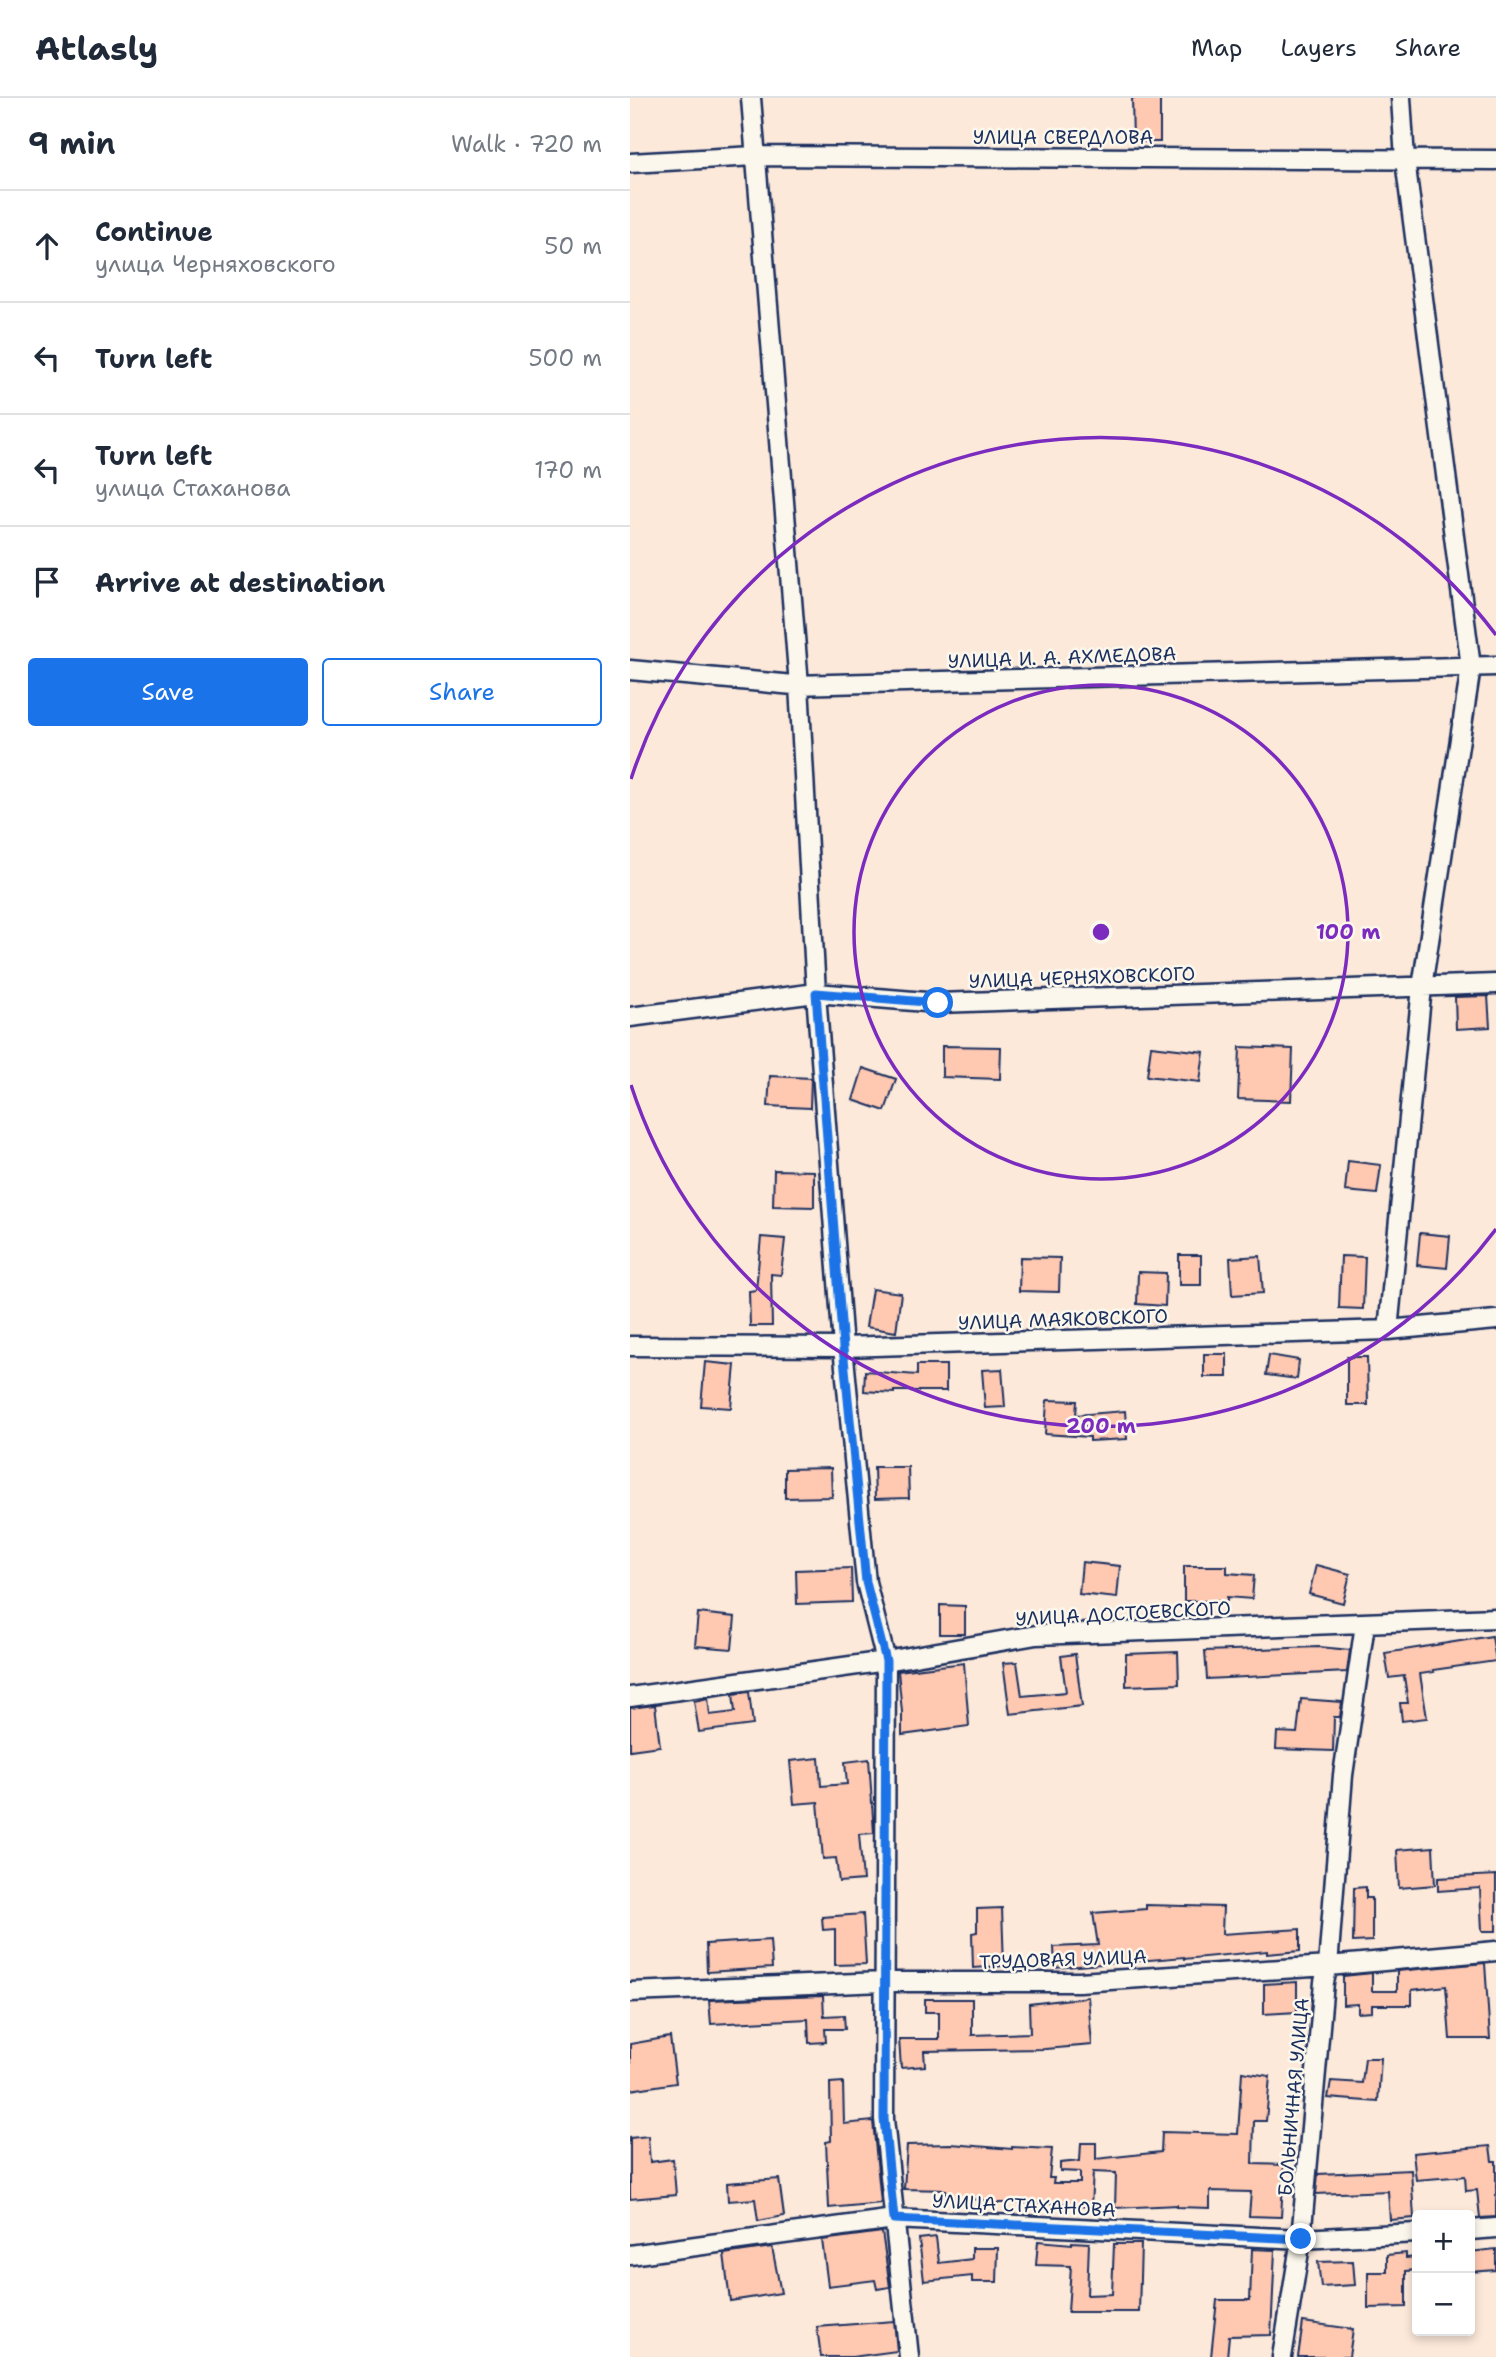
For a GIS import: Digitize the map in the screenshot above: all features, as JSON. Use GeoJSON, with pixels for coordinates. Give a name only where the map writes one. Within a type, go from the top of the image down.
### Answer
{"type":"FeatureCollection","features":[{"type":"Feature","properties":{"kind":"street"},"geometry":{"type":"LineString","coordinates":[[751,98],[799,685],[816,993],[843,1348],[866,1582],[886,1661],[884,2119],[909,2357]]}},
{"type":"Feature","properties":{"kind":"street"},"geometry":{"type":"LineString","coordinates":[[1388,1330],[1422,987],[1471,667],[1405,160],[1401,98]]}},
{"type":"Feature","properties":{"kind":"street","name":"УЛИЦА СВЕРДЛОВА"},"geometry":{"type":"LineString","coordinates":[[630,163],[755,156],[1496,160]]}},
{"type":"Feature","properties":{"kind":"street","name":"УЛИЦА И. А. АХМЕДОВА"},"geometry":{"type":"LineString","coordinates":[[630,670],[799,685],[1496,666]]}},
{"type":"Feature","properties":{"kind":"street","name":"УЛИЦА ЧЕРНЯХОВСКОГО"},"geometry":{"type":"LineString","coordinates":[[630,1017],[816,993],[938,1003],[1496,984]]}},
{"type":"Feature","properties":{"kind":"street","name":"УЛИЦА МАЯКОВСКОГО"},"geometry":{"type":"LineString","coordinates":[[630,1346],[843,1348],[1388,1330],[1496,1321]]}},
{"type":"Feature","properties":{"kind":"street","name":"УЛИЦА ДОСТОЕВСКОГО"},"geometry":{"type":"LineString","coordinates":[[630,1697],[886,1661],[1036,1635],[1496,1618]]}},
{"type":"Feature","properties":{"kind":"street","name":"БОЛЬНИЧНАЯ УЛИЦА"},"geometry":{"type":"LineString","coordinates":[[1282,2357],[1301,2239],[1324,1982],[1328,1966],[1343,1775],[1365,1624]]}},
{"type":"Feature","properties":{"kind":"street","name":"ТРУДОВАЯ УЛИЦА"},"geometry":{"type":"LineString","coordinates":[[630,1992],[884,1982],[1079,1982],[1328,1966],[1496,1951]]}},
{"type":"Feature","properties":{"kind":"street","name":"УЛИЦА СТАХАНОВА"},"geometry":{"type":"LineString","coordinates":[[630,2255],[894,2219],[1301,2239],[1412,2233]]}},
{"type":"Feature","properties":{"kind":"street"},"geometry":{"type":"LineString","coordinates":[[1475,2230],[1496,2228]]}},
{"type":"Feature","properties":{"kind":"building"},"geometry":{"type":"Polygon","coordinates":[[[1132,98],[1160,98],[1160,142],[1133,142],[1132,98]]]}},
{"type":"Feature","properties":{"kind":"building"},"geometry":{"type":"Polygon","coordinates":[[[1488,996],[1490,1027],[1456,1029],[1455,997],[1488,996]]]}},
{"type":"Feature","properties":{"kind":"building"},"geometry":{"type":"Polygon","coordinates":[[[942,1046],[1001,1047],[1000,1079],[942,1077],[942,1046]]]}},
{"type":"Feature","properties":{"kind":"building"},"geometry":{"type":"Polygon","coordinates":[[[1151,1046],[1204,1052],[1200,1082],[1147,1076],[1151,1046]]]}},
{"type":"Feature","properties":{"kind":"building"},"geometry":{"type":"Polygon","coordinates":[[[1240,1047],[1293,1049],[1291,1101],[1238,1099],[1240,1047]]]}},
{"type":"Feature","properties":{"kind":"building"},"geometry":{"type":"Polygon","coordinates":[[[863,1068],[896,1079],[885,1111],[853,1100],[863,1068]]]}},
{"type":"Feature","properties":{"kind":"building"},"geometry":{"type":"Polygon","coordinates":[[[770,1076],[811,1078],[810,1108],[768,1106],[770,1076]]]}},
{"type":"Feature","properties":{"kind":"building"},"geometry":{"type":"Polygon","coordinates":[[[1348,1161],[1381,1165],[1377,1194],[1345,1191],[1348,1161]]]}},
{"type":"Feature","properties":{"kind":"building"},"geometry":{"type":"Polygon","coordinates":[[[774,1170],[814,1171],[814,1207],[773,1206],[774,1170]]]}},
{"type":"Feature","properties":{"kind":"building"},"geometry":{"type":"Polygon","coordinates":[[[1420,1233],[1450,1236],[1447,1268],[1417,1265],[1420,1233]]]}},
{"type":"Feature","properties":{"kind":"building"},"geometry":{"type":"Polygon","coordinates":[[[761,1237],[785,1239],[781,1275],[771,1274],[772,1326],[750,1326],[749,1291],[756,1290],[761,1237]]]}},
{"type":"Feature","properties":{"kind":"building"},"geometry":{"type":"Polygon","coordinates":[[[1179,1255],[1201,1255],[1201,1285],[1179,1285],[1179,1255]]]}},
{"type":"Feature","properties":{"kind":"building"},"geometry":{"type":"Polygon","coordinates":[[[1260,1256],[1263,1293],[1232,1295],[1230,1258],[1260,1256]]]}},
{"type":"Feature","properties":{"kind":"building"},"geometry":{"type":"Polygon","coordinates":[[[1341,1256],[1365,1257],[1363,1309],[1339,1308],[1341,1256]]]}},
{"type":"Feature","properties":{"kind":"building"},"geometry":{"type":"Polygon","coordinates":[[[1020,1257],[1060,1258],[1059,1292],[1019,1291],[1020,1257]]]}},
{"type":"Feature","properties":{"kind":"building"},"geometry":{"type":"Polygon","coordinates":[[[1138,1272],[1166,1273],[1165,1306],[1137,1304],[1138,1272]]]}},
{"type":"Feature","properties":{"kind":"building"},"geometry":{"type":"Polygon","coordinates":[[[872,1289],[901,1293],[896,1332],[866,1327],[872,1289]]]}},
{"type":"Feature","properties":{"kind":"building"},"geometry":{"type":"Polygon","coordinates":[[[1204,1354],[1227,1354],[1227,1377],[1204,1377],[1204,1354]]]}},
{"type":"Feature","properties":{"kind":"building"},"geometry":{"type":"Polygon","coordinates":[[[1269,1355],[1299,1360],[1297,1379],[1266,1375],[1269,1355]]]}},
{"type":"Feature","properties":{"kind":"building"},"geometry":{"type":"Polygon","coordinates":[[[1347,1357],[1367,1357],[1368,1405],[1347,1405],[1347,1357]]]}},
{"type":"Feature","properties":{"kind":"building"},"geometry":{"type":"Polygon","coordinates":[[[705,1362],[735,1365],[731,1408],[701,1406],[705,1362]]]}},
{"type":"Feature","properties":{"kind":"building"},"geometry":{"type":"Polygon","coordinates":[[[917,1365],[946,1365],[946,1391],[864,1391],[865,1371],[917,1375],[917,1365]]]}},
{"type":"Feature","properties":{"kind":"building"},"geometry":{"type":"Polygon","coordinates":[[[1002,1369],[1005,1407],[985,1408],[982,1370],[1002,1369]]]}},
{"type":"Feature","properties":{"kind":"building"},"geometry":{"type":"Polygon","coordinates":[[[1047,1400],[1077,1401],[1076,1415],[1125,1411],[1127,1439],[1090,1441],[1090,1437],[1045,1434],[1047,1400]]]}},
{"type":"Feature","properties":{"kind":"building"},"geometry":{"type":"Polygon","coordinates":[[[874,1467],[908,1467],[909,1498],[875,1499],[874,1467]]]}},
{"type":"Feature","properties":{"kind":"building"},"geometry":{"type":"Polygon","coordinates":[[[831,1468],[832,1497],[785,1498],[785,1469],[831,1468]]]}},
{"type":"Feature","properties":{"kind":"building"},"geometry":{"type":"Polygon","coordinates":[[[1082,1562],[1120,1566],[1117,1598],[1079,1594],[1082,1562]]]}},
{"type":"Feature","properties":{"kind":"building"},"geometry":{"type":"Polygon","coordinates":[[[1316,1565],[1350,1574],[1343,1603],[1309,1594],[1316,1565]]]}},
{"type":"Feature","properties":{"kind":"building"},"geometry":{"type":"Polygon","coordinates":[[[1184,1566],[1227,1566],[1227,1573],[1254,1575],[1252,1599],[1227,1597],[1227,1601],[1184,1601],[1184,1566]]]}},
{"type":"Feature","properties":{"kind":"building"},"geometry":{"type":"Polygon","coordinates":[[[851,1568],[852,1602],[797,1604],[796,1570],[851,1568]]]}},
{"type":"Feature","properties":{"kind":"building"},"geometry":{"type":"Polygon","coordinates":[[[940,1605],[965,1606],[965,1634],[940,1634],[940,1605]]]}},
{"type":"Feature","properties":{"kind":"building"},"geometry":{"type":"Polygon","coordinates":[[[698,1613],[735,1617],[732,1649],[695,1646],[698,1613]]]}},
{"type":"Feature","properties":{"kind":"building"},"geometry":{"type":"Polygon","coordinates":[[[1492,1636],[1496,1661],[1420,1674],[1427,1718],[1402,1721],[1400,1703],[1408,1703],[1404,1676],[1389,1678],[1385,1653],[1492,1636]]]}},
{"type":"Feature","properties":{"kind":"building"},"geometry":{"type":"Polygon","coordinates":[[[1319,1647],[1350,1650],[1347,1672],[1207,1679],[1205,1651],[1319,1647]]]}},
{"type":"Feature","properties":{"kind":"building"},"geometry":{"type":"Polygon","coordinates":[[[1178,1652],[1179,1684],[1126,1686],[1126,1654],[1178,1652]]]}},
{"type":"Feature","properties":{"kind":"building"},"geometry":{"type":"Polygon","coordinates":[[[1075,1654],[1082,1706],[1010,1714],[1003,1663],[1017,1662],[1022,1696],[1066,1692],[1061,1656],[1075,1654]]]}},
{"type":"Feature","properties":{"kind":"building"},"geometry":{"type":"Polygon","coordinates":[[[964,1663],[969,1726],[902,1735],[898,1671],[964,1663]]]}},
{"type":"Feature","properties":{"kind":"building"},"geometry":{"type":"Polygon","coordinates":[[[749,1692],[753,1725],[699,1732],[694,1701],[708,1698],[710,1715],[735,1712],[733,1694],[749,1692]]]}},
{"type":"Feature","properties":{"kind":"building"},"geometry":{"type":"Polygon","coordinates":[[[1301,1699],[1342,1702],[1340,1717],[1334,1717],[1333,1751],[1276,1749],[1277,1732],[1297,1733],[1301,1699]]]}},
{"type":"Feature","properties":{"kind":"building"},"geometry":{"type":"Polygon","coordinates":[[[655,1705],[660,1746],[630,1750],[630,1708],[655,1705]]]}},
{"type":"Feature","properties":{"kind":"building"},"geometry":{"type":"Polygon","coordinates":[[[819,1758],[821,1786],[847,1784],[845,1762],[869,1759],[874,1833],[859,1834],[863,1880],[839,1882],[836,1858],[823,1859],[818,1802],[794,1804],[790,1761],[819,1758]]]}},
{"type":"Feature","properties":{"kind":"building"},"geometry":{"type":"Polygon","coordinates":[[[1433,1847],[1435,1885],[1399,1888],[1397,1850],[1433,1847]]]}},
{"type":"Feature","properties":{"kind":"building"},"geometry":{"type":"Polygon","coordinates":[[[1496,1875],[1496,1931],[1482,1931],[1480,1888],[1438,1891],[1438,1878],[1496,1875]]]}},
{"type":"Feature","properties":{"kind":"building"},"geometry":{"type":"Polygon","coordinates":[[[1366,1887],[1366,1898],[1372,1898],[1372,1941],[1353,1942],[1354,1888],[1366,1887]]]}},
{"type":"Feature","properties":{"kind":"building"},"geometry":{"type":"Polygon","coordinates":[[[1146,1905],[1223,1907],[1222,1934],[1300,1929],[1300,1951],[1267,1954],[1267,1951],[1055,1968],[1054,1947],[1098,1945],[1093,1913],[1146,1909],[1146,1905]]]}},
{"type":"Feature","properties":{"kind":"building"},"geometry":{"type":"Polygon","coordinates":[[[1002,1908],[1004,1966],[973,1968],[972,1933],[977,1932],[977,1909],[1002,1908]]]}},
{"type":"Feature","properties":{"kind":"building"},"geometry":{"type":"Polygon","coordinates":[[[863,1914],[866,1964],[835,1965],[835,1929],[823,1930],[822,1917],[863,1914]]]}},
{"type":"Feature","properties":{"kind":"building"},"geometry":{"type":"Polygon","coordinates":[[[770,1940],[772,1968],[707,1972],[706,1944],[770,1940]]]}},
{"type":"Feature","properties":{"kind":"building"},"geometry":{"type":"Polygon","coordinates":[[[1485,1963],[1490,2039],[1450,2039],[1446,1986],[1412,1990],[1412,2005],[1372,2005],[1372,2012],[1358,2013],[1358,2004],[1343,2005],[1343,1976],[1372,1973],[1372,1991],[1397,1991],[1397,1971],[1485,1963]]]}},
{"type":"Feature","properties":{"kind":"building"},"geometry":{"type":"Polygon","coordinates":[[[1297,1982],[1297,2012],[1264,2014],[1264,1984],[1297,1982]]]}},
{"type":"Feature","properties":{"kind":"building"},"geometry":{"type":"Polygon","coordinates":[[[823,1996],[824,2016],[844,2015],[845,2029],[825,2029],[826,2042],[809,2043],[808,2019],[711,2024],[709,2000],[823,1996]]]}},
{"type":"Feature","properties":{"kind":"building"},"geometry":{"type":"Polygon","coordinates":[[[1088,1997],[1092,2045],[1045,2049],[924,2051],[925,2066],[901,2068],[899,2039],[939,2039],[939,2012],[925,2012],[925,1999],[972,1999],[972,2035],[1030,2033],[1029,2004],[1088,1997]]]}},
{"type":"Feature","properties":{"kind":"building"},"geometry":{"type":"Polygon","coordinates":[[[670,2037],[676,2083],[630,2090],[630,2044],[670,2037]]]}},
{"type":"Feature","properties":{"kind":"building"},"geometry":{"type":"Polygon","coordinates":[[[1365,2058],[1381,2058],[1378,2102],[1328,2098],[1331,2081],[1362,2083],[1365,2058]]]}},
{"type":"Feature","properties":{"kind":"building"},"geometry":{"type":"Polygon","coordinates":[[[1242,2072],[1270,2076],[1266,2121],[1254,2121],[1253,2164],[1284,2165],[1281,2217],[1249,2216],[1251,2192],[1210,2191],[1210,2208],[1177,2205],[1115,2208],[1116,2173],[1093,2172],[1091,2206],[1066,2207],[1066,2203],[994,2203],[945,2197],[946,2190],[904,2189],[907,2145],[951,2144],[1052,2149],[1049,2178],[1054,2178],[1053,2183],[1080,2183],[1080,2172],[1060,2171],[1060,2163],[1080,2161],[1081,2143],[1096,2143],[1096,2159],[1161,2152],[1162,2132],[1238,2134],[1242,2072]]]}},
{"type":"Feature","properties":{"kind":"building"},"geometry":{"type":"Polygon","coordinates":[[[843,2082],[844,2124],[873,2121],[881,2203],[829,2208],[826,2142],[831,2141],[830,2083],[843,2082]]]}},
{"type":"Feature","properties":{"kind":"building"},"geometry":{"type":"Polygon","coordinates":[[[648,2136],[650,2162],[673,2159],[676,2195],[630,2199],[630,2138],[648,2136]]]}},
{"type":"Feature","properties":{"kind":"building"},"geometry":{"type":"Polygon","coordinates":[[[1490,2146],[1492,2161],[1496,2161],[1496,2217],[1480,2218],[1477,2190],[1466,2191],[1465,2176],[1416,2180],[1413,2153],[1490,2146]]]}},
{"type":"Feature","properties":{"kind":"building"},"geometry":{"type":"Polygon","coordinates":[[[1411,2170],[1412,2218],[1390,2220],[1388,2191],[1316,2194],[1318,2174],[1411,2170]]]}},
{"type":"Feature","properties":{"kind":"building"},"geometry":{"type":"Polygon","coordinates":[[[779,2179],[784,2216],[758,2221],[755,2199],[728,2201],[727,2183],[779,2179]]]}},
{"type":"Feature","properties":{"kind":"building"},"geometry":{"type":"Polygon","coordinates":[[[882,2232],[890,2287],[877,2289],[875,2280],[828,2286],[822,2240],[882,2232]]]}},
{"type":"Feature","properties":{"kind":"building"},"geometry":{"type":"Polygon","coordinates":[[[936,2237],[939,2263],[972,2259],[972,2248],[998,2248],[997,2282],[972,2282],[972,2276],[924,2281],[919,2239],[936,2237]]]}},
{"type":"Feature","properties":{"kind":"building"},"geometry":{"type":"Polygon","coordinates":[[[1038,2241],[1089,2243],[1087,2295],[1112,2294],[1114,2244],[1141,2244],[1139,2312],[1068,2312],[1071,2266],[1036,2265],[1038,2241]]]}},
{"type":"Feature","properties":{"kind":"building"},"geometry":{"type":"Polygon","coordinates":[[[772,2247],[781,2293],[730,2301],[724,2254],[772,2247]]]}},
{"type":"Feature","properties":{"kind":"building"},"geometry":{"type":"Polygon","coordinates":[[[1252,2249],[1275,2250],[1271,2335],[1229,2336],[1227,2357],[1211,2357],[1217,2300],[1250,2300],[1252,2249]]]}},
{"type":"Feature","properties":{"kind":"building"},"geometry":{"type":"Polygon","coordinates":[[[1496,2249],[1496,2270],[1475,2272],[1475,2251],[1496,2249]]]}},
{"type":"Feature","properties":{"kind":"building"},"geometry":{"type":"Polygon","coordinates":[[[1406,2253],[1406,2258],[1412,2257],[1412,2270],[1406,2271],[1406,2307],[1368,2308],[1368,2272],[1387,2272],[1387,2255],[1406,2253]]]}},
{"type":"Feature","properties":{"kind":"building"},"geometry":{"type":"Polygon","coordinates":[[[1353,2261],[1355,2285],[1321,2287],[1318,2262],[1353,2261]]]}},
{"type":"Feature","properties":{"kind":"building"},"geometry":{"type":"Polygon","coordinates":[[[894,2321],[897,2351],[852,2357],[821,2357],[817,2327],[894,2321]]]}},
{"type":"Feature","properties":{"kind":"building"},"geometry":{"type":"Polygon","coordinates":[[[1303,2322],[1353,2329],[1349,2357],[1298,2357],[1303,2322]]]}},
{"type":"Feature","properties":{"kind":"route"},"geometry":{"type":"LineString","coordinates":[[938,1003],[816,993],[843,1348],[866,1582],[886,1661],[884,2119],[894,2219],[1301,2239]]}}]}
